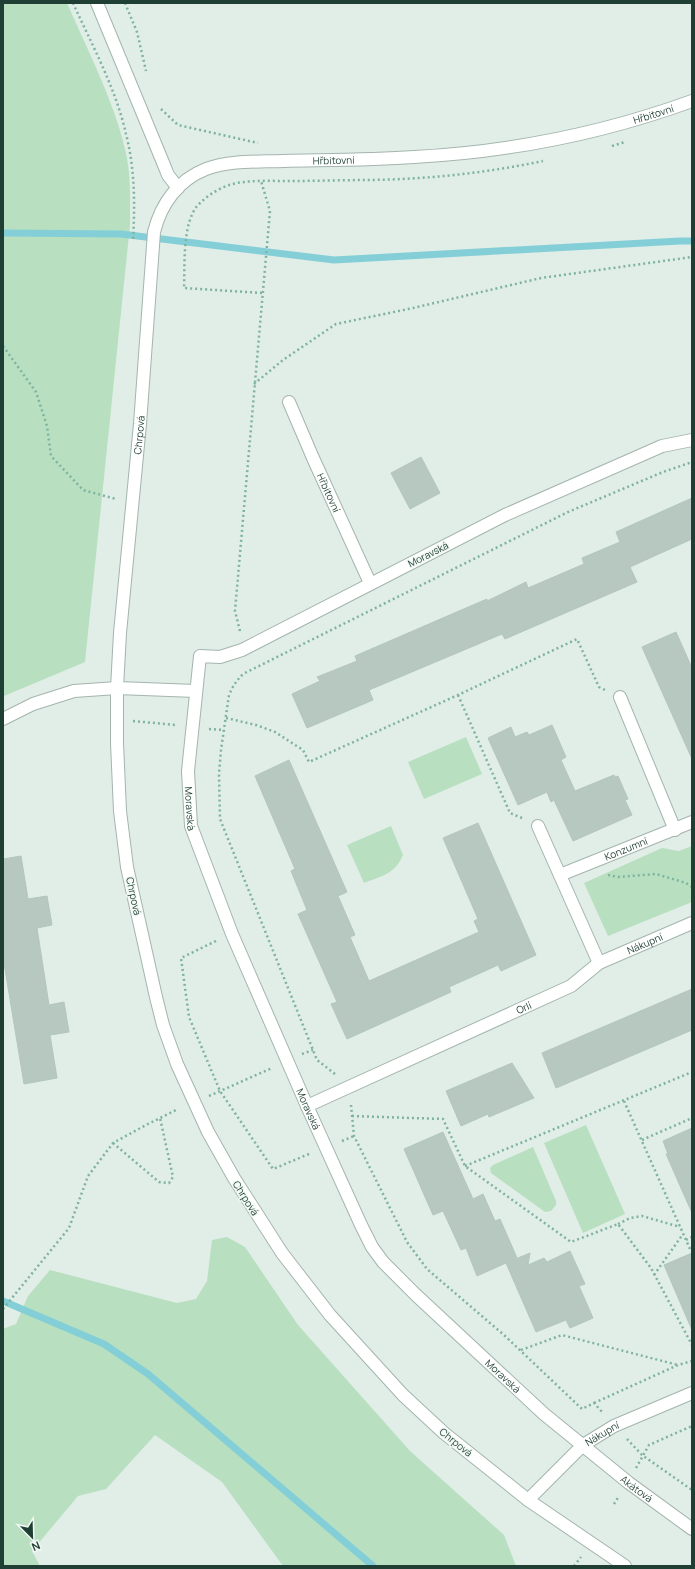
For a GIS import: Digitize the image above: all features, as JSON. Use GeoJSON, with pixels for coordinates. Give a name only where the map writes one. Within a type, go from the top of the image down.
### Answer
{"type":"FeatureCollection","features":[{"type":"Feature","properties":{"kind":"street"},"geometry":{"type":"LineString","coordinates":[[97,3],[168,175],[178,188]]}},
{"type":"Feature","properties":{"kind":"street","name":"Hřbitovní"},"geometry":{"type":"LineString","coordinates":[[178,188],[197,173],[227,163],[415,157],[492,150],[567,137],[670,109],[692,101]]}},
{"type":"Feature","properties":{"kind":"street","name":"Chrpová"},"geometry":{"type":"LineString","coordinates":[[178,188],[160,212],[154,232],[140,424],[120,633],[117,688],[120,811],[127,867],[163,1025],[177,1064],[208,1132],[241,1189],[282,1253],[330,1315],[409,1400],[444,1433],[528,1500],[625,1566]]}},
{"type":"Feature","properties":{"kind":"street","name":"Hřbitovní"},"geometry":{"type":"LineString","coordinates":[[289,402],[370,583]]}},
{"type":"Feature","properties":{"kind":"street","name":"Moravská"},"geometry":{"type":"LineString","coordinates":[[584,1445],[544,1414],[510,1384],[383,1262],[372,1246],[307,1106],[232,934],[191,826],[188,771],[192,727],[200,656],[220,657],[242,650],[370,583],[512,512],[662,446],[692,440]]}},
{"type":"Feature","properties":{"kind":"street"},"geometry":{"type":"LineString","coordinates":[[3,719],[33,704],[74,691],[117,688],[196,691]]}},
{"type":"Feature","properties":{"kind":"street"},"geometry":{"type":"LineString","coordinates":[[620,696],[675,830]]}},
{"type":"Feature","properties":{"kind":"street","name":"Konzumní"},"geometry":{"type":"LineString","coordinates":[[560,875],[692,822]]}},
{"type":"Feature","properties":{"kind":"street"},"geometry":{"type":"LineString","coordinates":[[538,826],[598,963]]}},
{"type":"Feature","properties":{"kind":"street","name":"Nákupní"},"geometry":{"type":"LineString","coordinates":[[598,963],[692,923]]}},
{"type":"Feature","properties":{"kind":"street","name":"Orlí"},"geometry":{"type":"LineString","coordinates":[[307,1106],[571,986],[598,963]]}},
{"type":"Feature","properties":{"kind":"street","name":"Nákupní"},"geometry":{"type":"LineString","coordinates":[[528,1500],[584,1445],[614,1426],[692,1393]]}},
{"type":"Feature","properties":{"kind":"street","name":"Akátová"},"geometry":{"type":"LineString","coordinates":[[584,1445],[629,1483],[692,1529]]}},
{"type":"Feature","properties":{"kind":"path"},"geometry":{"type":"LineString","coordinates":[[74,3],[119,110],[126,134],[134,186],[135,209],[132,241]]}},
{"type":"Feature","properties":{"kind":"path"},"geometry":{"type":"LineString","coordinates":[[125,3],[137,32],[147,78]]}},
{"type":"Feature","properties":{"kind":"path"},"geometry":{"type":"LineString","coordinates":[[158,104],[178,125],[262,143]]}},
{"type":"Feature","properties":{"kind":"path"},"geometry":{"type":"LineString","coordinates":[[606,147],[627,142]]}},
{"type":"Feature","properties":{"kind":"path"},"geometry":{"type":"LineString","coordinates":[[262,293],[184,288],[188,228],[192,216],[198,206],[220,188],[236,184],[261,181],[380,180],[442,177],[550,160]]}},
{"type":"Feature","properties":{"kind":"path"},"geometry":{"type":"LineString","coordinates":[[243,674],[240,664],[242,637],[235,617],[235,611],[270,211],[261,181]]}},
{"type":"Feature","properties":{"kind":"path"},"geometry":{"type":"LineString","coordinates":[[254,384],[283,360],[336,324],[413,308],[540,278],[692,257]]}},
{"type":"Feature","properties":{"kind":"path"},"geometry":{"type":"LineString","coordinates":[[3,346],[36,392],[47,426],[51,456],[83,490],[132,503]]}},
{"type":"Feature","properties":{"kind":"path"},"geometry":{"type":"LineString","coordinates":[[692,462],[663,472],[568,512],[243,674],[236,681],[229,695],[219,774],[220,819],[317,1060],[349,1087],[354,1136],[407,1242],[426,1269],[521,1350],[582,1409],[678,1365],[692,1361]]}},
{"type":"Feature","properties":{"kind":"path"},"geometry":{"type":"LineString","coordinates":[[226,718],[256,724],[275,732],[303,750],[309,762],[458,695],[577,639],[599,687],[620,696]]}},
{"type":"Feature","properties":{"kind":"path"},"geometry":{"type":"LineString","coordinates":[[458,695],[510,813],[538,826]]}},
{"type":"Feature","properties":{"kind":"path"},"geometry":{"type":"LineString","coordinates":[[117,720],[224,730]]}},
{"type":"Feature","properties":{"kind":"path"},"geometry":{"type":"LineString","coordinates":[[603,874],[618,877],[656,874],[686,883],[692,887]]}},
{"type":"Feature","properties":{"kind":"path"},"geometry":{"type":"LineString","coordinates":[[232,934],[181,958],[189,1017],[220,1091],[273,1169],[354,1136]]}},
{"type":"Feature","properties":{"kind":"path"},"geometry":{"type":"LineString","coordinates":[[204,1098],[313,1050]]}},
{"type":"Feature","properties":{"kind":"path"},"geometry":{"type":"LineString","coordinates":[[465,1166],[692,1072]]}},
{"type":"Feature","properties":{"kind":"path"},"geometry":{"type":"LineString","coordinates":[[624,1101],[690,1249]]}},
{"type":"Feature","properties":{"kind":"path"},"geometry":{"type":"LineString","coordinates":[[3,1309],[69,1228],[88,1176],[113,1143],[178,1109]]}},
{"type":"Feature","properties":{"kind":"path"},"geometry":{"type":"LineString","coordinates":[[352,1116],[443,1119],[465,1166],[572,1242],[630,1218],[642,1216],[680,1227]]}},
{"type":"Feature","properties":{"kind":"path"},"geometry":{"type":"LineString","coordinates":[[113,1143],[159,1182],[169,1183],[173,1177],[160,1118]]}},
{"type":"Feature","properties":{"kind":"path"},"geometry":{"type":"LineString","coordinates":[[642,1140],[692,1118]]}},
{"type":"Feature","properties":{"kind":"path"},"geometry":{"type":"LineString","coordinates":[[618,1224],[650,1268],[692,1345]]}},
{"type":"Feature","properties":{"kind":"path"},"geometry":{"type":"LineString","coordinates":[[654,1275],[683,1233]]}},
{"type":"Feature","properties":{"kind":"path"},"geometry":{"type":"LineString","coordinates":[[686,1240],[692,1237]]}},
{"type":"Feature","properties":{"kind":"path"},"geometry":{"type":"LineString","coordinates":[[521,1350],[562,1335],[678,1365]]}},
{"type":"Feature","properties":{"kind":"path"},"geometry":{"type":"LineString","coordinates":[[594,1403],[642,1455],[692,1490]]}},
{"type":"Feature","properties":{"kind":"path"},"geometry":{"type":"LineString","coordinates":[[614,1504],[629,1483],[642,1455],[649,1445],[692,1426]]}},
{"type":"Feature","properties":{"kind":"green space"},"geometry":{"type":"Polygon","coordinates":[[[3,3],[67,3],[101,79],[116,119],[127,158],[130,200],[130,225],[85,662],[4,696],[3,694],[3,3]]]}},
{"type":"Feature","properties":{"kind":"green space"},"geometry":{"type":"Polygon","coordinates":[[[466,737],[482,774],[424,799],[408,762],[466,737]]]}},
{"type":"Feature","properties":{"kind":"green space"},"geometry":{"type":"Polygon","coordinates":[[[391,826],[403,855],[396,866],[387,874],[364,883],[347,845],[391,826]]]}},
{"type":"Feature","properties":{"kind":"green space"},"geometry":{"type":"Polygon","coordinates":[[[692,846],[692,902],[608,936],[584,883],[662,848],[679,851],[692,846]]]}},
{"type":"Feature","properties":{"kind":"green space"},"geometry":{"type":"Polygon","coordinates":[[[586,1125],[625,1214],[583,1233],[544,1143],[586,1125]]]}},
{"type":"Feature","properties":{"kind":"green space"},"geometry":{"type":"Polygon","coordinates":[[[533,1147],[556,1201],[556,1205],[551,1211],[545,1212],[491,1173],[490,1168],[493,1165],[533,1147]]]}},
{"type":"Feature","properties":{"kind":"green space"},"geometry":{"type":"Polygon","coordinates":[[[227,1237],[245,1247],[298,1325],[410,1451],[504,1535],[516,1566],[283,1566],[222,1482],[155,1435],[106,1489],[78,1496],[32,1551],[40,1566],[3,1566],[3,1329],[16,1324],[28,1296],[50,1270],[177,1303],[196,1299],[207,1281],[212,1240],[227,1237]]]}},
{"type":"Feature","properties":{"kind":"building"},"geometry":{"type":"Polygon","coordinates":[[[421,457],[440,493],[410,509],[391,473],[421,457]]]}},
{"type":"Feature","properties":{"kind":"building"},"geometry":{"type":"Polygon","coordinates":[[[692,498],[692,539],[630,567],[637,582],[505,639],[502,634],[369,690],[373,700],[307,728],[292,694],[320,681],[317,677],[357,661],[355,656],[487,599],[487,601],[526,582],[528,588],[584,564],[582,558],[620,542],[616,532],[692,498]]]}},
{"type":"Feature","properties":{"kind":"building"},"geometry":{"type":"Polygon","coordinates":[[[676,632],[692,668],[692,759],[642,647],[676,632]]]}},
{"type":"Feature","properties":{"kind":"building"},"geometry":{"type":"Polygon","coordinates":[[[552,725],[566,757],[561,760],[575,791],[614,775],[615,777],[618,776],[628,799],[625,800],[632,815],[573,841],[554,800],[551,802],[547,792],[518,805],[488,738],[511,727],[515,737],[527,732],[529,735],[552,725]]]}},
{"type":"Feature","properties":{"kind":"building"},"geometry":{"type":"Polygon","coordinates":[[[289,760],[347,892],[338,896],[355,935],[350,937],[369,981],[479,932],[474,921],[478,919],[443,838],[478,823],[536,955],[501,971],[498,965],[449,987],[451,992],[347,1039],[331,1004],[337,1002],[298,914],[307,910],[291,871],[295,869],[255,776],[289,760]]]}},
{"type":"Feature","properties":{"kind":"building"},"geometry":{"type":"Polygon","coordinates":[[[21,856],[28,899],[47,896],[52,925],[37,928],[49,1005],[64,1002],[69,1032],[50,1035],[57,1078],[24,1084],[3,957],[3,859],[21,856]]]}},
{"type":"Feature","properties":{"kind":"building"},"geometry":{"type":"Polygon","coordinates":[[[692,989],[692,1030],[556,1088],[542,1053],[692,989]]]}},
{"type":"Feature","properties":{"kind":"building"},"geometry":{"type":"Polygon","coordinates":[[[512,1063],[534,1098],[489,1117],[488,1114],[461,1126],[446,1091],[512,1063]]]}},
{"type":"Feature","properties":{"kind":"building"},"geometry":{"type":"Polygon","coordinates":[[[692,1128],[692,1213],[666,1154],[668,1154],[663,1141],[692,1128]]]}},
{"type":"Feature","properties":{"kind":"building"},"geometry":{"type":"Polygon","coordinates":[[[443,1132],[473,1199],[483,1194],[495,1221],[500,1219],[517,1258],[477,1276],[466,1248],[461,1250],[443,1211],[433,1215],[404,1149],[443,1132]]]}},
{"type":"Feature","properties":{"kind":"building"},"geometry":{"type":"Polygon","coordinates":[[[570,1251],[585,1284],[579,1286],[593,1318],[570,1328],[566,1320],[536,1332],[506,1263],[530,1253],[528,1265],[544,1258],[547,1262],[570,1251]]]}},
{"type":"Feature","properties":{"kind":"building"},"geometry":{"type":"Polygon","coordinates":[[[692,1253],[692,1330],[664,1265],[692,1253]]]}},
{"type":"Feature","properties":{"kind":"waterway"},"geometry":{"type":"LineString","coordinates":[[3,233],[121,234],[334,260],[692,241]]}},
{"type":"Feature","properties":{"kind":"waterway"},"geometry":{"type":"LineString","coordinates":[[3,1301],[104,1344],[148,1374],[373,1566]]}}]}
